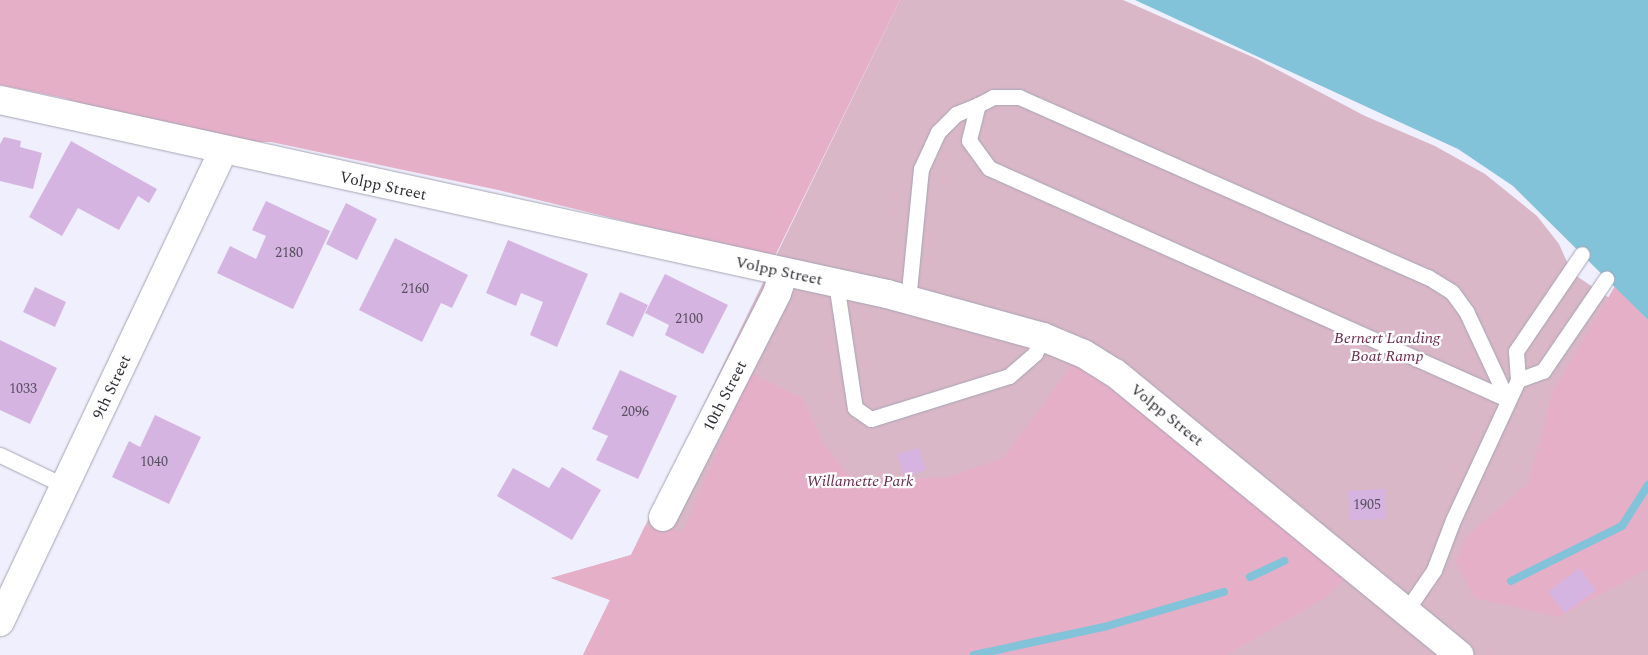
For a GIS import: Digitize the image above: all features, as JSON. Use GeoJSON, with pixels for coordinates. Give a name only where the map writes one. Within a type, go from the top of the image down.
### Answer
{"type":"FeatureCollection","features":[{"type":"Feature","properties":{"kind":"street","name":"Volpp Street"},"geometry":{"type":"LineString","coordinates":[[0,100],[222,151],[836,283],[1043,337],[1084,354],[1115,373],[1459,655]]}},
{"type":"Feature","properties":{"kind":"street","name":"9th Street"},"geometry":{"type":"LineString","coordinates":[[0,622],[222,151]]}},
{"type":"Feature","properties":{"kind":"street","name":"10th Street"},"geometry":{"type":"LineString","coordinates":[[663,517],[777,294],[784,273]]}},
{"type":"Feature","properties":{"kind":"lane"},"geometry":{"type":"LineString","coordinates":[[908,301],[921,169],[938,132],[956,114],[993,97],[1019,98],[1428,277],[1452,292],[1466,311],[1507,399]]}},
{"type":"Feature","properties":{"kind":"lane"},"geometry":{"type":"LineString","coordinates":[[978,105],[969,140],[989,168],[1507,399]]}},
{"type":"Feature","properties":{"kind":"lane"},"geometry":{"type":"LineString","coordinates":[[1406,610],[1434,570],[1507,399],[1518,380],[1516,351],[1582,254]]}},
{"type":"Feature","properties":{"kind":"lane"},"geometry":{"type":"LineString","coordinates":[[1518,380],[1543,371],[1606,279]]}},
{"type":"Feature","properties":{"kind":"lane"},"geometry":{"type":"LineString","coordinates":[[836,283],[855,408],[871,419],[1009,376],[1035,353],[1043,337]]}},
{"type":"Feature","properties":{"kind":"lane"},"geometry":{"type":"LineString","coordinates":[[0,454],[65,486]]}},
{"type":"Feature","properties":{"kind":"green space","name":"Bernert Landing Boat Ramp"},"geometry":{"type":"Polygon","coordinates":[[[900,0],[1123,0],[1257,59],[1365,116],[1435,146],[1485,174],[1537,216],[1559,244],[1572,273],[1648,324],[1648,655],[583,655],[610,600],[551,578],[631,555],[900,0]]]}},
{"type":"Feature","properties":{"kind":"shaded area"},"geometry":{"type":"Polygon","coordinates":[[[0,0],[900,0],[774,258],[498,190],[271,142],[209,142],[63,98],[0,85],[0,0]]]}},
{"type":"Feature","properties":{"kind":"shaded area"},"geometry":{"type":"Polygon","coordinates":[[[1615,286],[1648,320],[1648,569],[1559,617],[1475,598],[1455,562],[1466,537],[1528,483],[1553,390],[1615,286]]]}},
{"type":"Feature","properties":{"kind":"shaded area","name":"Willamette Park"},"geometry":{"type":"Polygon","coordinates":[[[1077,358],[1347,577],[1326,597],[1227,655],[583,655],[610,600],[551,578],[631,555],[645,526],[683,531],[750,373],[803,398],[824,444],[854,482],[948,477],[1003,458],[1077,358]]]}},
{"type":"Feature","properties":{"kind":"water"},"geometry":{"type":"Polygon","coordinates":[[[1135,0],[1648,0],[1648,320],[1513,186],[1458,149],[1135,0]]]}},
{"type":"Feature","properties":{"kind":"building"},"geometry":{"type":"Polygon","coordinates":[[[4,137],[21,141],[20,147],[42,153],[33,189],[0,181],[0,144],[4,137]]]}},
{"type":"Feature","properties":{"kind":"building"},"geometry":{"type":"Polygon","coordinates":[[[71,141],[157,189],[149,203],[138,196],[119,230],[78,208],[62,236],[29,217],[71,141]]]}},
{"type":"Feature","properties":{"kind":"building"},"geometry":{"type":"Polygon","coordinates":[[[266,201],[330,231],[293,309],[217,273],[230,246],[256,259],[266,236],[252,230],[266,201]]]}},
{"type":"Feature","properties":{"kind":"building"},"geometry":{"type":"Polygon","coordinates":[[[346,203],[377,219],[357,260],[326,244],[346,203]]]}},
{"type":"Feature","properties":{"kind":"building"},"geometry":{"type":"Polygon","coordinates":[[[395,238],[468,275],[452,308],[441,303],[422,342],[359,310],[395,238]]]}},
{"type":"Feature","properties":{"kind":"building"},"geometry":{"type":"Polygon","coordinates":[[[508,240],[588,274],[557,347],[530,335],[543,302],[521,293],[516,306],[486,293],[508,240]]]}},
{"type":"Feature","properties":{"kind":"building"},"geometry":{"type":"Polygon","coordinates":[[[665,274],[728,305],[703,354],[665,335],[669,325],[645,313],[665,274]]]}},
{"type":"Feature","properties":{"kind":"building"},"geometry":{"type":"Polygon","coordinates":[[[35,287],[66,302],[55,327],[23,312],[35,287]]]}},
{"type":"Feature","properties":{"kind":"building"},"geometry":{"type":"Polygon","coordinates":[[[620,292],[648,305],[633,337],[606,324],[620,292]]]}},
{"type":"Feature","properties":{"kind":"building"},"geometry":{"type":"Polygon","coordinates":[[[0,340],[57,368],[30,424],[0,410],[0,340]]]}},
{"type":"Feature","properties":{"kind":"building"},"geometry":{"type":"Polygon","coordinates":[[[620,370],[677,396],[638,479],[596,460],[608,436],[592,429],[620,370]]]}},
{"type":"Feature","properties":{"kind":"building"},"geometry":{"type":"Polygon","coordinates":[[[155,415],[201,437],[169,504],[112,477],[129,441],[140,447],[155,415]]]}},
{"type":"Feature","properties":{"kind":"building"},"geometry":{"type":"Polygon","coordinates":[[[919,448],[926,470],[904,477],[897,454],[919,448]]]}},
{"type":"Feature","properties":{"kind":"building"},"geometry":{"type":"Polygon","coordinates":[[[562,467],[601,490],[572,540],[497,496],[513,468],[549,488],[562,467]]]}},
{"type":"Feature","properties":{"kind":"building"},"geometry":{"type":"Polygon","coordinates":[[[1385,489],[1386,519],[1350,520],[1348,491],[1385,489]]]}},
{"type":"Feature","properties":{"kind":"building"},"geometry":{"type":"Polygon","coordinates":[[[1579,568],[1596,590],[1565,613],[1548,592],[1579,568]]]}},
{"type":"Feature","properties":{"kind":"waterway"},"geometry":{"type":"LineString","coordinates":[[1511,581],[1622,526],[1648,485]]}},
{"type":"Feature","properties":{"kind":"waterway"},"geometry":{"type":"LineString","coordinates":[[1250,577],[1284,561]]}},
{"type":"Feature","properties":{"kind":"waterway"},"geometry":{"type":"LineString","coordinates":[[974,655],[1104,627],[1224,592]]}}]}
